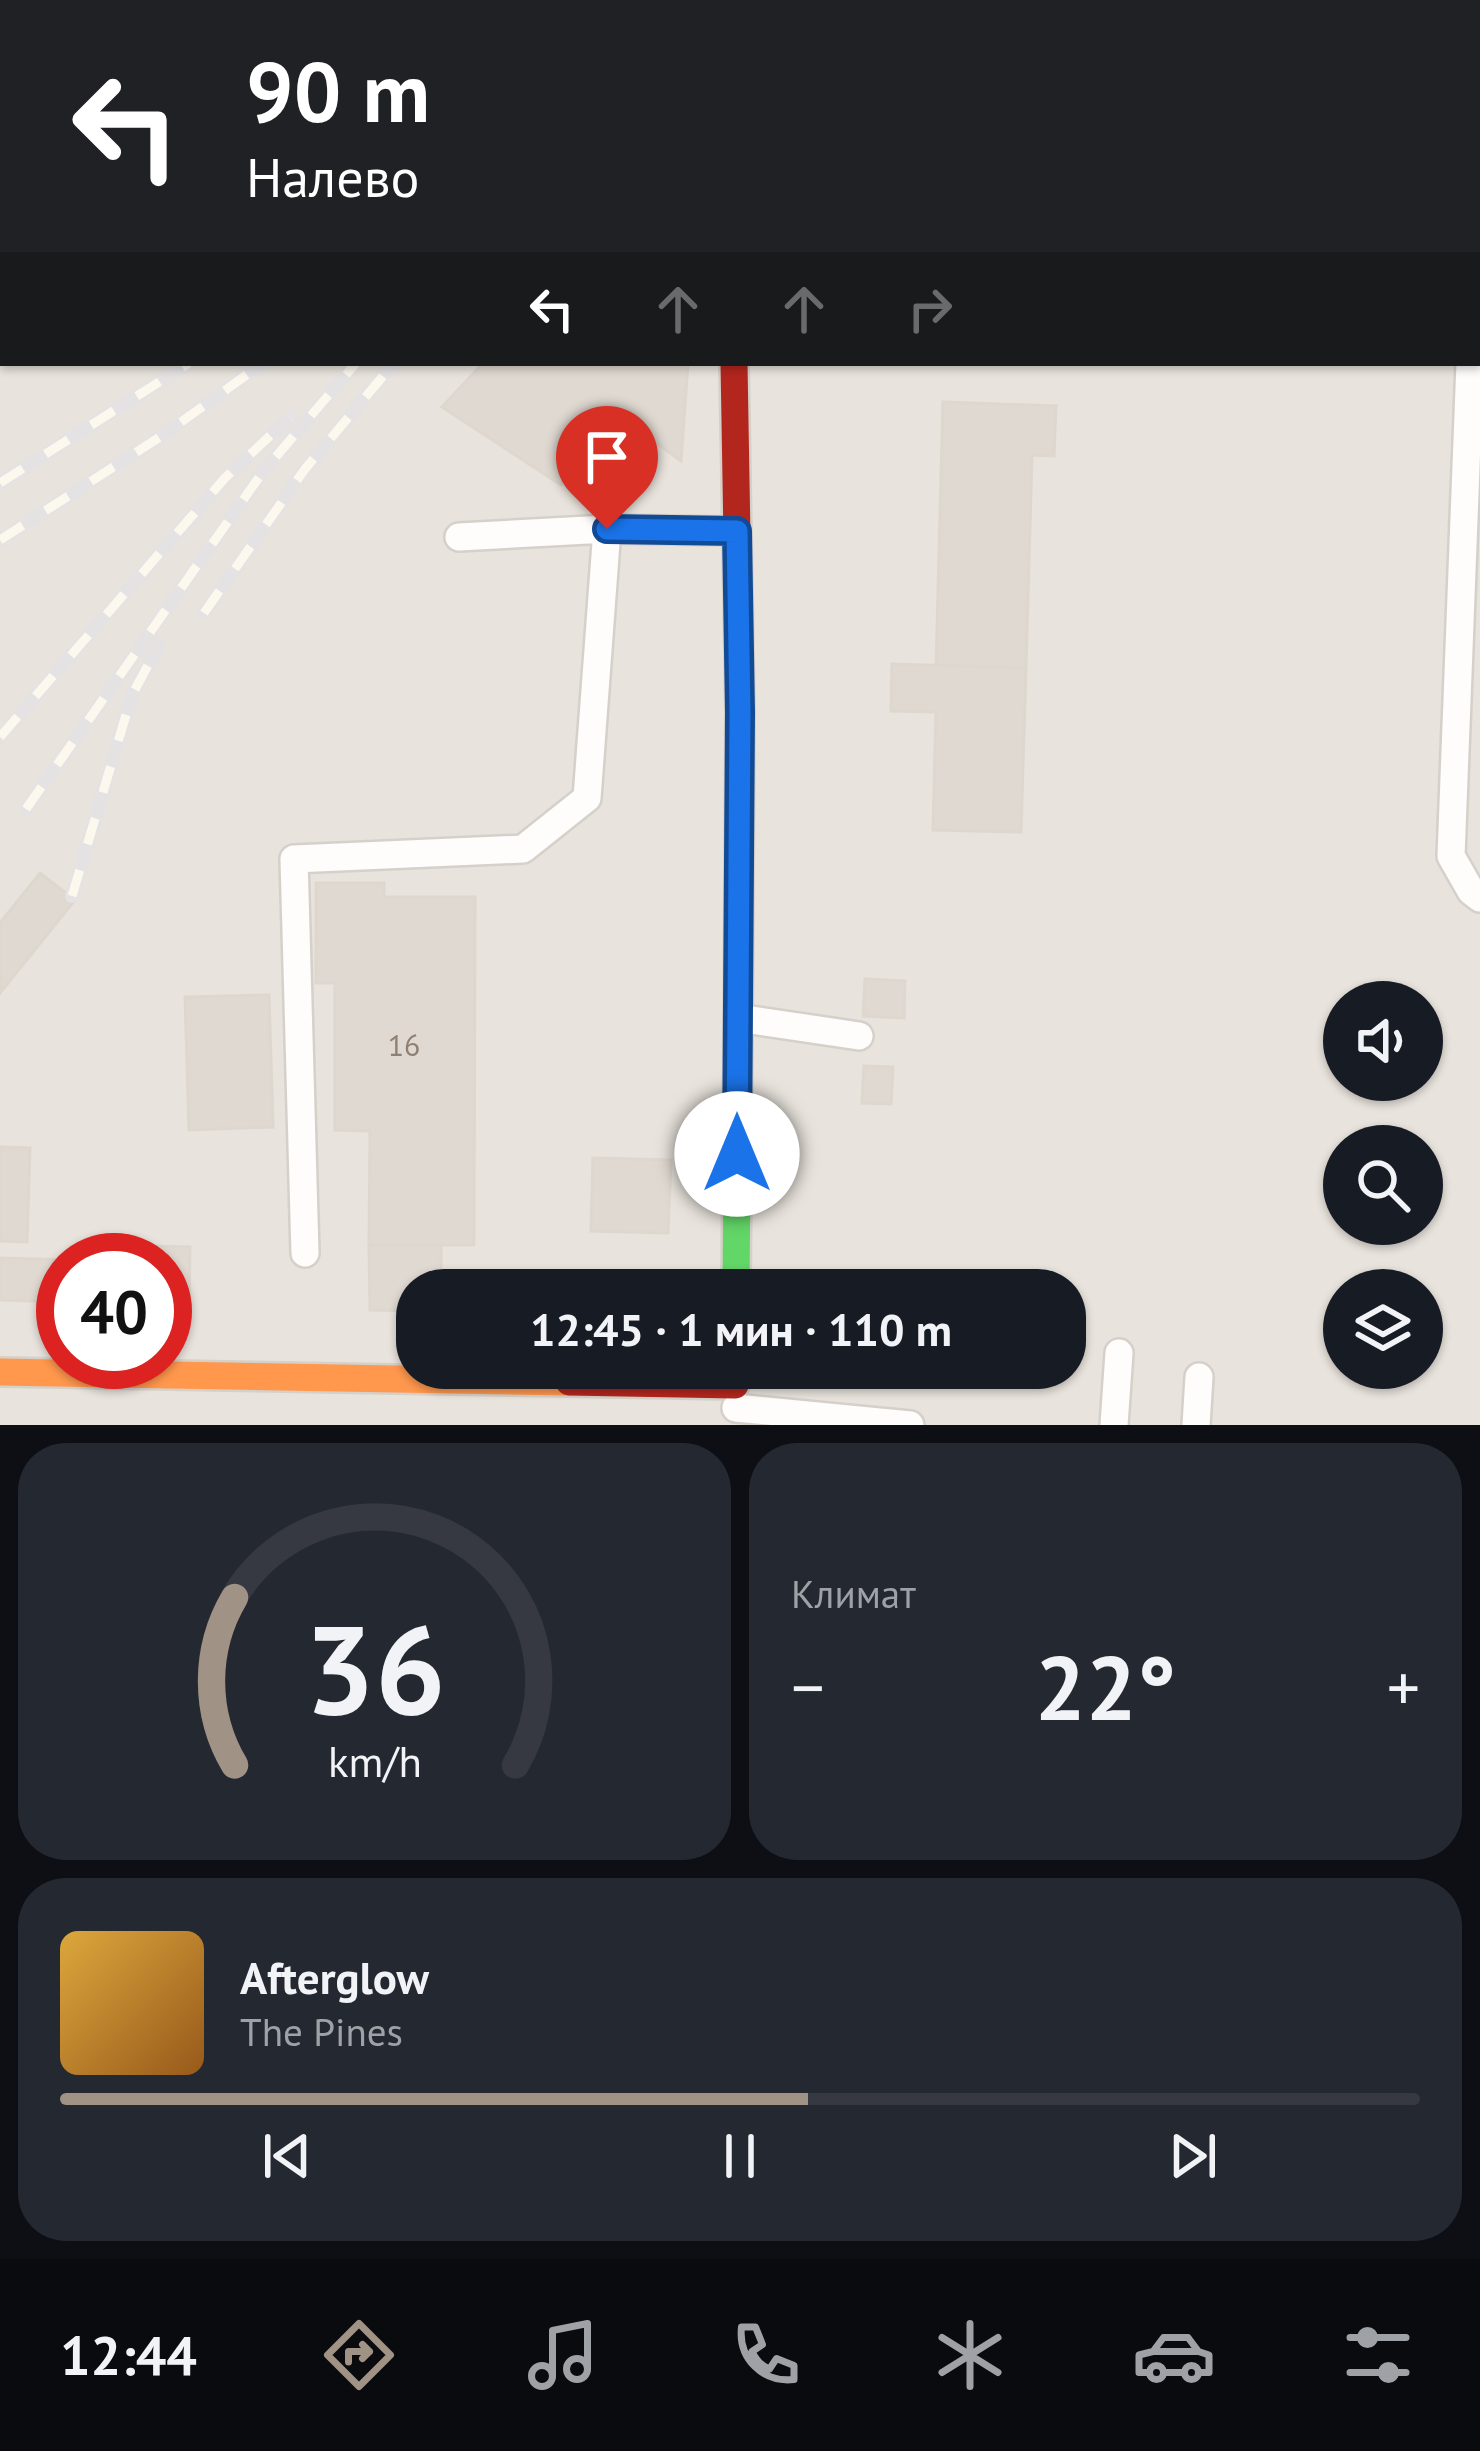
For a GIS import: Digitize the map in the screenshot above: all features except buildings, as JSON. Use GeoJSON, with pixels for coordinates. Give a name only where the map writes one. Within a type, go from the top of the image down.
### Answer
{"type":"FeatureCollection","features":[{"type":"Feature","properties":{"kind":"street"},"geometry":{"type":"LineString","coordinates":[[734,366],[736,1269]]}},
{"type":"Feature","properties":{"kind":"street"},"geometry":{"type":"LineString","coordinates":[[0,1372],[396,1374]]}},
{"type":"Feature","properties":{"kind":"street"},"geometry":{"type":"LineString","coordinates":[[702,1389],[736,1397]]}},
{"type":"Feature","properties":{"kind":"lane"},"geometry":{"type":"LineString","coordinates":[[1470,366],[1451,856],[1480,898]]}},
{"type":"Feature","properties":{"kind":"lane"},"geometry":{"type":"LineString","coordinates":[[305,1253],[294,860],[524,849],[587,797],[607,529]]}},
{"type":"Feature","properties":{"kind":"lane"},"geometry":{"type":"LineString","coordinates":[[459,537],[607,529],[737,531]]}},
{"type":"Feature","properties":{"kind":"lane"},"geometry":{"type":"LineString","coordinates":[[738,1018],[859,1036]]}},
{"type":"Feature","properties":{"kind":"lane"},"geometry":{"type":"LineString","coordinates":[[1114,1425],[1119,1353]]}},
{"type":"Feature","properties":{"kind":"lane"},"geometry":{"type":"LineString","coordinates":[[1196,1425],[1199,1377]]}},
{"type":"Feature","properties":{"kind":"lane"},"geometry":{"type":"LineString","coordinates":[[736,1397],[910,1425]]}},
{"type":"Feature","properties":{"kind":"shaded area"},"geometry":{"type":"Polygon","coordinates":[[[0,366],[1480,366],[1480,1425],[0,1425],[0,366]]]}},
{"type":"Feature","properties":{"kind":"railway"},"geometry":{"type":"LineString","coordinates":[[0,483],[184,366]]}},
{"type":"Feature","properties":{"kind":"railway"},"geometry":{"type":"LineString","coordinates":[[0,540],[163,435],[259,366]]}},
{"type":"Feature","properties":{"kind":"railway"},"geometry":{"type":"LineString","coordinates":[[26,809],[262,473],[353,366]]}},
{"type":"Feature","properties":{"kind":"railway"},"geometry":{"type":"LineString","coordinates":[[204,613],[305,469],[391,366]]}},
{"type":"Feature","properties":{"kind":"railway"},"geometry":{"type":"LineString","coordinates":[[0,737],[225,478],[290,417]]}},
{"type":"Feature","properties":{"kind":"railway"},"geometry":{"type":"LineString","coordinates":[[72,896],[132,695],[159,645]]}},
{"type":"Feature","properties":{"kind":"traffic: fast"},"geometry":{"type":"LineString","coordinates":[[736,1269],[738,1041]]}},
{"type":"Feature","properties":{"kind":"traffic: slow"},"geometry":{"type":"LineString","coordinates":[[0,1372],[396,1379]]}},
{"type":"Feature","properties":{"kind":"traffic: jam"},"geometry":{"type":"LineString","coordinates":[[734,366],[740,713],[738,1041]]}},
{"type":"Feature","properties":{"kind":"route"},"geometry":{"type":"LineString","coordinates":[[607,529],[737,531],[737,1154]]}}]}
